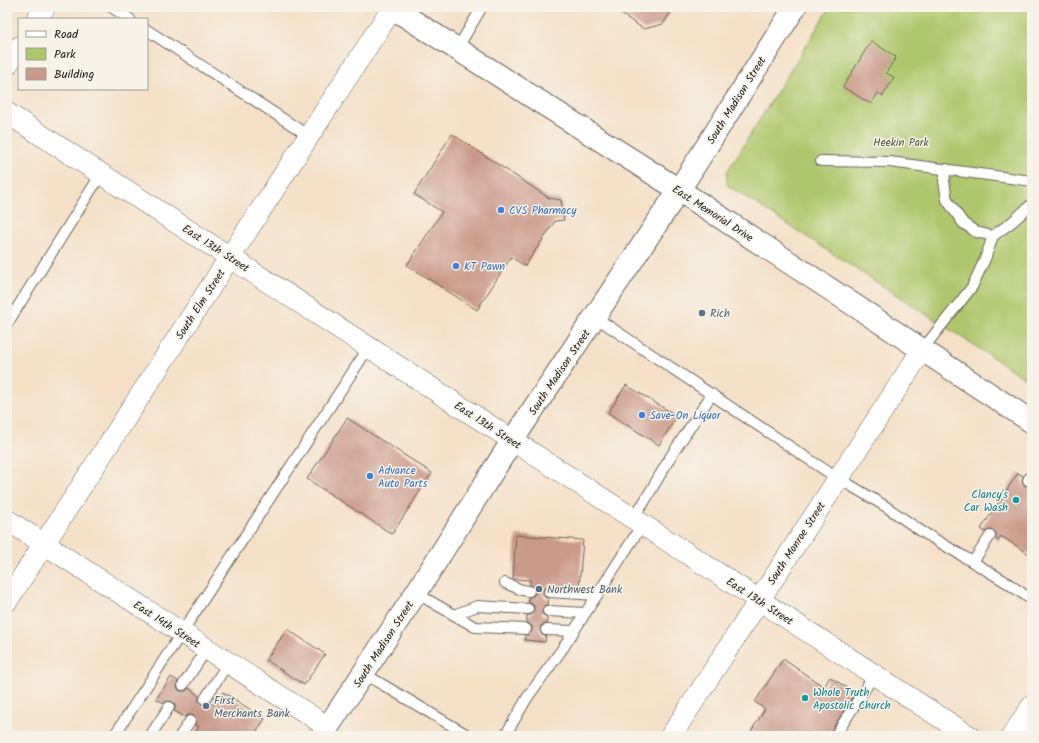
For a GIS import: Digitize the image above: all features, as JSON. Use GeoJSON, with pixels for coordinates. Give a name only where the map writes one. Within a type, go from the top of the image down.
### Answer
{"type":"FeatureCollection","features":[{"type":"Feature","properties":{"kind":"main road","name":"East Memorial Drive"},"geometry":{"type":"LineString","coordinates":[[392,7],[679,190],[1032,422]]}},
{"type":"Feature","properties":{"kind":"main road","name":"South Madison Street"},"geometry":{"type":"LineString","coordinates":[[325,732],[416,593],[512,441],[679,190],[795,7]]}},
{"type":"Feature","properties":{"kind":"street"},"geometry":{"type":"LineString","coordinates":[[38,18],[44,7]]}},
{"type":"Feature","properties":{"kind":"street","name":"South Elm Street"},"geometry":{"type":"LineString","coordinates":[[7,601],[392,7]]}},
{"type":"Feature","properties":{"kind":"street"},"geometry":{"type":"LineString","coordinates":[[7,65],[18,48]]}},
{"type":"Feature","properties":{"kind":"street","name":"East 13th Street"},"geometry":{"type":"LineString","coordinates":[[7,113],[758,601],[969,736]]}},
{"type":"Feature","properties":{"kind":"street","name":"South Monroe Street"},"geometry":{"type":"LineString","coordinates":[[671,736],[922,350]]}},
{"type":"Feature","properties":{"kind":"street","name":"East 14th Street"},"geometry":{"type":"LineString","coordinates":[[7,520],[207,649],[325,732]]}},
{"type":"Feature","properties":{"kind":"street"},"geometry":{"type":"LineString","coordinates":[[1012,736],[1032,706]]}},
{"type":"Feature","properties":{"kind":"lane"},"geometry":{"type":"LineString","coordinates":[[111,7],[128,18]]}},
{"type":"Feature","properties":{"kind":"lane"},"geometry":{"type":"LineString","coordinates":[[457,49],[482,7]]}},
{"type":"Feature","properties":{"kind":"lane"},"geometry":{"type":"LineString","coordinates":[[148,31],[309,136]]}},
{"type":"Feature","properties":{"kind":"lane"},"geometry":{"type":"LineString","coordinates":[[821,161],[890,162],[1032,181]]}},
{"type":"Feature","properties":{"kind":"lane"},"geometry":{"type":"LineString","coordinates":[[946,169],[944,181],[947,200],[963,223],[976,232],[993,236]]}},
{"type":"Feature","properties":{"kind":"lane"},"geometry":{"type":"LineString","coordinates":[[7,324],[101,174]]}},
{"type":"Feature","properties":{"kind":"lane"},"geometry":{"type":"LineString","coordinates":[[922,350],[972,288],[993,236],[1012,222],[1032,204]]}},
{"type":"Feature","properties":{"kind":"lane"},"geometry":{"type":"LineString","coordinates":[[595,317],[828,472],[885,506],[921,531],[1006,582],[1032,600]]}},
{"type":"Feature","properties":{"kind":"lane"},"geometry":{"type":"LineString","coordinates":[[114,736],[368,347]]}},
{"type":"Feature","properties":{"kind":"lane"},"geometry":{"type":"LineString","coordinates":[[505,736],[527,698],[563,648],[597,595],[636,521],[643,504],[671,456],[712,394]]}},
{"type":"Feature","properties":{"kind":"lane"},"geometry":{"type":"LineString","coordinates":[[973,562],[990,536]]}},
{"type":"Feature","properties":{"kind":"lane"},"geometry":{"type":"LineString","coordinates":[[505,582],[522,590],[529,590]]}},
{"type":"Feature","properties":{"kind":"lane"},"geometry":{"type":"LineString","coordinates":[[549,592],[597,595]]}},
{"type":"Feature","properties":{"kind":"lane"},"geometry":{"type":"LineString","coordinates":[[416,593],[475,628],[526,630]]}},
{"type":"Feature","properties":{"kind":"lane"},"geometry":{"type":"LineString","coordinates":[[454,615],[478,606],[528,609]]}},
{"type":"Feature","properties":{"kind":"lane"},"geometry":{"type":"LineString","coordinates":[[548,611],[585,613]]}},
{"type":"Feature","properties":{"kind":"lane"},"geometry":{"type":"LineString","coordinates":[[546,630],[573,631]]}},
{"type":"Feature","properties":{"kind":"lane"},"geometry":{"type":"LineString","coordinates":[[184,685],[207,649]]}},
{"type":"Feature","properties":{"kind":"lane"},"geometry":{"type":"LineString","coordinates":[[204,699],[228,663]]}},
{"type":"Feature","properties":{"kind":"lane"},"geometry":{"type":"LineString","coordinates":[[363,673],[469,736]]}},
{"type":"Feature","properties":{"kind":"lane"},"geometry":{"type":"LineString","coordinates":[[835,736],[874,675]]}},
{"type":"Feature","properties":{"kind":"lane"},"geometry":{"type":"LineString","coordinates":[[150,736],[169,707]]}},
{"type":"Feature","properties":{"kind":"lane"},"geometry":{"type":"LineString","coordinates":[[180,736],[190,721]]}},
{"type":"Feature","properties":{"kind":"green space","name":"Heekin Park"},"geometry":{"type":"Polygon","coordinates":[[[830,7],[1032,7],[1032,383],[727,185],[727,172],[830,7]]]}},
{"type":"Feature","properties":{"kind":"building"},"geometry":{"type":"Polygon","coordinates":[[[610,7],[674,7],[663,24],[644,29],[610,7]]]}},
{"type":"Feature","properties":{"kind":"building"},"geometry":{"type":"Polygon","coordinates":[[[871,41],[896,57],[886,73],[894,77],[883,96],[878,93],[871,104],[843,87],[871,41]]]}},
{"type":"Feature","properties":{"kind":"building","name":"CVS Pharmacy"},"geometry":{"type":"Polygon","coordinates":[[[452,134],[549,198],[561,200],[564,220],[555,221],[525,266],[511,257],[477,310],[407,265],[442,212],[414,194],[452,134]]]}},
{"type":"Feature","properties":{"kind":"building","name":"Save-On Liquor"},"geometry":{"type":"Polygon","coordinates":[[[626,385],[677,416],[659,445],[608,413],[626,385]]]}},
{"type":"Feature","properties":{"kind":"building","name":"Advance Auto Parts"},"geometry":{"type":"Polygon","coordinates":[[[347,418],[432,473],[392,534],[307,479],[347,418]]]}},
{"type":"Feature","properties":{"kind":"building","name":"Clancy's Car Wash"},"geometry":{"type":"Polygon","coordinates":[[[1018,473],[1023,476],[1022,480],[1024,485],[1032,485],[1032,556],[1001,536],[998,541],[996,539],[996,533],[993,530],[985,532],[981,529],[1018,473]]]}},
{"type":"Feature","properties":{"kind":"building","name":"Northwest Bank"},"geometry":{"type":"Polygon","coordinates":[[[516,535],[583,540],[579,587],[550,585],[543,589],[543,595],[546,598],[549,598],[548,605],[545,605],[542,610],[542,614],[547,617],[547,624],[543,624],[540,630],[542,635],[546,636],[545,642],[525,640],[525,635],[529,635],[532,630],[532,626],[527,623],[527,615],[531,615],[534,610],[534,606],[528,602],[529,597],[534,595],[535,592],[533,586],[530,585],[530,580],[513,579],[516,535]]]}},
{"type":"Feature","properties":{"kind":"building"},"geometry":{"type":"Polygon","coordinates":[[[287,629],[325,654],[304,685],[266,660],[287,629]]]}},
{"type":"Feature","properties":{"kind":"building","name":"Whole Truth Apostolic Church"},"geometry":{"type":"Polygon","coordinates":[[[783,659],[824,687],[830,677],[855,693],[828,736],[748,736],[765,709],[755,702],[783,659]]]}},
{"type":"Feature","properties":{"kind":"building","name":"First Merchants Bank"},"geometry":{"type":"Polygon","coordinates":[[[171,677],[178,681],[177,688],[180,691],[186,691],[189,688],[199,696],[199,702],[202,705],[210,703],[214,705],[223,692],[265,719],[253,736],[193,736],[199,727],[195,725],[196,721],[194,716],[187,715],[185,717],[174,711],[175,704],[172,701],[166,701],[164,703],[156,699],[171,677]]]}},
{"type":"Feature","properties":{"kind":"place","name":"CVS Pharmacy"},"geometry":{"type":"Point","coordinates":[501,210]}},
{"type":"Feature","properties":{"kind":"place","name":"KT Pawn"},"geometry":{"type":"Point","coordinates":[456,266]}},
{"type":"Feature","properties":{"kind":"place","name":"Rich"},"geometry":{"type":"Point","coordinates":[702,313]}},
{"type":"Feature","properties":{"kind":"place","name":"Save-On Liquor"},"geometry":{"type":"Point","coordinates":[642,415]}},
{"type":"Feature","properties":{"kind":"place","name":"Advance Auto Parts"},"geometry":{"type":"Point","coordinates":[370,476]}},
{"type":"Feature","properties":{"kind":"place","name":"Clancy's Car Wash"},"geometry":{"type":"Point","coordinates":[1016,500]}},
{"type":"Feature","properties":{"kind":"place","name":"Northwest Bank"},"geometry":{"type":"Point","coordinates":[539,589]}},
{"type":"Feature","properties":{"kind":"place","name":"Whole Truth Apostolic Church"},"geometry":{"type":"Point","coordinates":[805,698]}},
{"type":"Feature","properties":{"kind":"place","name":"First Merchants Bank"},"geometry":{"type":"Point","coordinates":[206,706]}}]}
